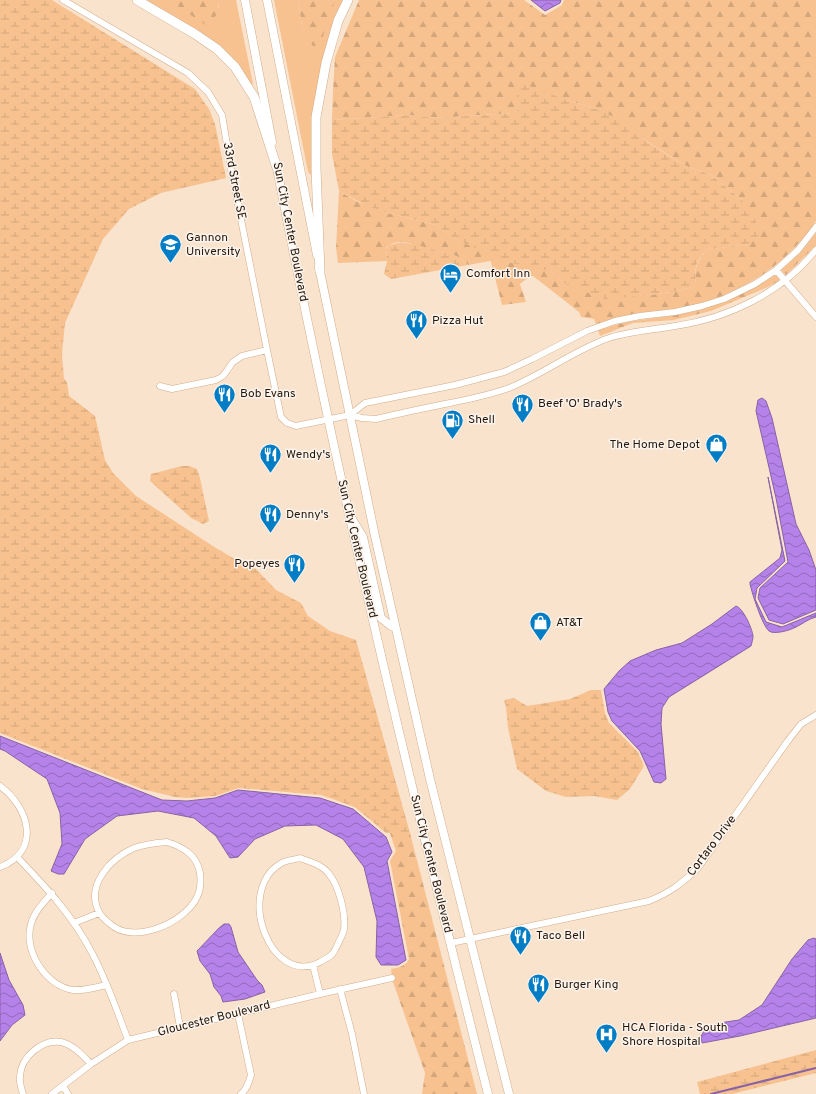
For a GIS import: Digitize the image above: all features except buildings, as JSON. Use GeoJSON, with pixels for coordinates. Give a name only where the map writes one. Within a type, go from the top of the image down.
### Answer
{"type":"FeatureCollection","features":[{"type":"Feature","properties":{"kind":"highway"},"geometry":{"type":"LineString","coordinates":[[137,0],[195,34],[217,50],[235,67],[254,97],[277,168]]}},
{"type":"Feature","properties":{"kind":"highway"},"geometry":{"type":"LineString","coordinates":[[320,272],[316,168],[316,116],[326,63],[338,21],[348,0]]}},
{"type":"Feature","properties":{"kind":"main road","name":"Sun City Center Boulevard"},"geometry":{"type":"LineString","coordinates":[[245,0],[327,420],[387,679],[488,1094]]}},
{"type":"Feature","properties":{"kind":"main road","name":"Sun City Center Boulevard"},"geometry":{"type":"LineString","coordinates":[[267,0],[320,272],[395,627],[430,779],[509,1094]]}},
{"type":"Feature","properties":{"kind":"main road"},"geometry":{"type":"LineString","coordinates":[[348,513],[363,537],[381,618],[391,626],[395,627]]}},
{"type":"Feature","properties":{"kind":"street","name":"33rd Street SE"},"geometry":{"type":"LineString","coordinates":[[63,0],[188,73],[208,92],[222,115],[232,176],[281,417],[287,423],[296,426],[350,415]]}},
{"type":"Feature","properties":{"kind":"street"},"geometry":{"type":"LineString","coordinates":[[350,415],[365,403],[455,385],[504,372],[587,331],[615,321],[640,316],[675,312],[724,299],[754,284],[776,270],[798,250],[816,227]]}},
{"type":"Feature","properties":{"kind":"street"},"geometry":{"type":"LineString","coordinates":[[350,415],[376,419],[489,394],[534,377],[582,349],[608,338],[628,332],[691,324],[723,314],[744,306],[785,280],[816,250]]}},
{"type":"Feature","properties":{"kind":"street"},"geometry":{"type":"LineString","coordinates":[[776,270],[816,317]]}},
{"type":"Feature","properties":{"kind":"street"},"geometry":{"type":"LineString","coordinates":[[160,386],[172,389],[216,380],[223,376],[233,362],[242,356],[267,350]]}},
{"type":"Feature","properties":{"kind":"street","name":"Cortaro Drive"},"geometry":{"type":"LineString","coordinates":[[451,943],[648,901],[668,893],[698,868],[787,742],[801,724],[816,715]]}},
{"type":"Feature","properties":{"kind":"street"},"geometry":{"type":"LineString","coordinates":[[0,786],[7,791],[22,812],[27,825],[25,847],[17,857],[6,865],[0,867]]}},
{"type":"Feature","properties":{"kind":"street"},"geometry":{"type":"LineString","coordinates":[[167,842],[180,846],[190,853],[199,866],[201,882],[198,896],[190,908],[169,924],[142,932],[125,932],[110,925],[99,913],[95,900],[96,888],[102,874],[121,855],[134,848],[149,843],[167,842]]}},
{"type":"Feature","properties":{"kind":"street"},"geometry":{"type":"LineString","coordinates":[[17,857],[52,894],[92,952],[107,985],[128,1040]]}},
{"type":"Feature","properties":{"kind":"street"},"geometry":{"type":"LineString","coordinates":[[300,858],[321,867],[329,874],[338,890],[343,910],[344,929],[334,954],[313,965],[295,966],[280,957],[265,937],[260,912],[260,895],[265,878],[280,863],[300,858]]}},
{"type":"Feature","properties":{"kind":"street"},"geometry":{"type":"LineString","coordinates":[[52,894],[41,906],[31,924],[30,937],[33,954],[38,965],[49,978],[72,990],[84,990],[107,985]]}},
{"type":"Feature","properties":{"kind":"street"},"geometry":{"type":"LineString","coordinates":[[74,924],[99,913]]}},
{"type":"Feature","properties":{"kind":"street"},"geometry":{"type":"LineString","coordinates":[[313,965],[320,994]]}},
{"type":"Feature","properties":{"kind":"street","name":"Gloucester Boulevard"},"geometry":{"type":"LineString","coordinates":[[52,1094],[91,1064],[128,1040],[392,978]]}},
{"type":"Feature","properties":{"kind":"street"},"geometry":{"type":"LineString","coordinates":[[340,989],[352,1034],[364,1094]]}},
{"type":"Feature","properties":{"kind":"street"},"geometry":{"type":"LineString","coordinates":[[174,994],[180,1027]]}},
{"type":"Feature","properties":{"kind":"street"},"geometry":{"type":"LineString","coordinates":[[238,1014],[251,1075],[248,1085],[241,1094]]}},
{"type":"Feature","properties":{"kind":"street"},"geometry":{"type":"LineString","coordinates":[[23,1094],[20,1086],[22,1066],[36,1049],[48,1043],[62,1042],[74,1047],[91,1064]]}},
{"type":"Feature","properties":{"kind":"street"},"geometry":{"type":"LineString","coordinates":[[63,1086],[68,1094]]}},
{"type":"Feature","properties":{"kind":"green space"},"geometry":{"type":"Polygon","coordinates":[[[0,0],[52,0],[195,89],[209,109],[215,124],[226,178],[161,193],[129,209],[103,239],[65,323],[62,354],[64,379],[67,382],[69,396],[95,416],[105,460],[113,473],[136,496],[216,548],[245,565],[256,569],[276,590],[301,603],[308,616],[330,631],[356,640],[410,833],[386,833],[355,807],[321,795],[239,788],[215,796],[188,798],[175,797],[142,789],[0,733],[0,0]]]}},
{"type":"Feature","properties":{"kind":"green space"},"geometry":{"type":"Polygon","coordinates":[[[144,0],[171,0],[219,8],[219,0],[236,0],[253,84],[251,84],[244,74],[144,0]]]}},
{"type":"Feature","properties":{"kind":"green space"},"geometry":{"type":"Polygon","coordinates":[[[219,0],[218,11],[215,18],[207,26],[170,1],[219,0]]]}},
{"type":"Feature","properties":{"kind":"green space"},"geometry":{"type":"Polygon","coordinates":[[[274,0],[298,0],[303,33],[328,18],[335,0],[344,0],[312,131],[311,175],[308,172],[274,0]]]}},
{"type":"Feature","properties":{"kind":"green space"},"geometry":{"type":"Polygon","coordinates":[[[298,0],[335,0],[321,42],[316,46],[313,46],[303,33],[298,0]]]}},
{"type":"Feature","properties":{"kind":"green space"},"geometry":{"type":"Polygon","coordinates":[[[359,0],[524,0],[545,15],[562,5],[564,0],[816,0],[816,221],[803,238],[772,268],[735,290],[695,305],[629,315],[596,324],[594,319],[581,317],[579,312],[533,276],[530,276],[520,284],[526,302],[502,305],[490,261],[468,265],[452,254],[398,242],[391,244],[386,248],[387,261],[338,263],[336,248],[339,191],[358,202],[388,213],[436,225],[455,239],[551,271],[567,285],[643,296],[678,291],[696,286],[696,266],[706,250],[749,244],[742,200],[711,175],[686,166],[596,109],[561,98],[520,107],[512,113],[437,118],[407,115],[332,120],[335,57],[359,0]]]}},
{"type":"Feature","properties":{"kind":"green space"},"geometry":{"type":"Polygon","coordinates":[[[524,84],[596,109],[623,121],[646,141],[671,157],[686,166],[711,175],[742,200],[755,219],[759,235],[749,244],[706,250],[696,266],[696,286],[678,291],[643,296],[605,299],[567,285],[551,271],[507,262],[455,239],[436,225],[367,206],[339,191],[332,154],[332,120],[407,115],[437,118],[512,113],[519,109],[516,90],[524,84]]]}},
{"type":"Feature","properties":{"kind":"green space"},"geometry":{"type":"Polygon","coordinates":[[[816,233],[816,245],[786,275],[781,270],[801,252],[816,233]]]}},
{"type":"Feature","properties":{"kind":"green space"},"geometry":{"type":"Polygon","coordinates":[[[398,243],[415,244],[440,252],[450,253],[460,258],[468,265],[391,279],[384,274],[387,261],[386,249],[389,245],[398,243]]]}},
{"type":"Feature","properties":{"kind":"green space"},"geometry":{"type":"Polygon","coordinates":[[[776,274],[780,280],[768,287],[711,311],[674,320],[633,323],[600,336],[598,330],[629,322],[677,315],[716,304],[753,288],[776,274]]]}},
{"type":"Feature","properties":{"kind":"green space"},"geometry":{"type":"Polygon","coordinates":[[[182,466],[189,466],[197,469],[209,521],[203,524],[191,518],[150,481],[151,474],[182,466]]]}},
{"type":"Feature","properties":{"kind":"green space"},"geometry":{"type":"Polygon","coordinates":[[[591,690],[601,690],[605,713],[609,723],[638,752],[644,766],[630,789],[617,800],[594,796],[566,797],[546,791],[517,769],[508,728],[504,700],[514,698],[527,706],[570,699],[591,690]]]}},
{"type":"Feature","properties":{"kind":"green space"},"geometry":{"type":"Polygon","coordinates":[[[390,833],[410,833],[477,1094],[422,1094],[425,1073],[393,982],[391,969],[404,965],[409,959],[390,861],[396,851],[390,833]]]}},
{"type":"Feature","properties":{"kind":"green space"},"geometry":{"type":"Polygon","coordinates":[[[816,1050],[816,1073],[732,1094],[700,1094],[697,1082],[816,1050]]]}},
{"type":"Feature","properties":{"kind":"water"},"geometry":{"type":"Polygon","coordinates":[[[531,0],[561,0],[560,3],[545,11],[531,0]]]}},
{"type":"Feature","properties":{"kind":"water"},"geometry":{"type":"Polygon","coordinates":[[[762,398],[766,401],[772,418],[796,524],[809,550],[816,570],[816,610],[783,624],[769,620],[758,598],[760,588],[788,562],[776,498],[756,411],[758,400],[762,398]]]}},
{"type":"Feature","properties":{"kind":"water"},"geometry":{"type":"Polygon","coordinates":[[[768,477],[785,561],[757,588],[755,599],[766,622],[782,627],[816,613],[816,617],[794,628],[787,631],[778,632],[771,632],[766,628],[758,609],[750,584],[750,582],[780,558],[782,550],[768,477]]]}},
{"type":"Feature","properties":{"kind":"water"},"geometry":{"type":"Polygon","coordinates":[[[736,606],[744,614],[751,628],[753,639],[751,646],[669,697],[662,708],[661,724],[666,779],[661,783],[654,782],[640,751],[612,721],[608,712],[604,689],[619,671],[630,661],[656,650],[682,643],[712,624],[736,606]]]}},
{"type":"Feature","properties":{"kind":"water"},"geometry":{"type":"Polygon","coordinates":[[[0,736],[162,800],[187,801],[215,798],[238,790],[320,798],[353,809],[386,837],[392,852],[387,861],[406,960],[398,965],[381,965],[376,957],[377,921],[364,867],[343,839],[316,825],[285,826],[255,839],[238,857],[230,858],[216,836],[194,818],[158,811],[117,816],[85,839],[64,874],[58,874],[51,871],[62,844],[60,813],[47,779],[0,749],[0,736]]]}},
{"type":"Feature","properties":{"kind":"water"},"geometry":{"type":"Polygon","coordinates":[[[224,924],[229,924],[231,927],[238,952],[262,985],[265,992],[245,999],[223,1002],[221,996],[214,987],[210,974],[200,961],[197,951],[224,924]]]}},
{"type":"Feature","properties":{"kind":"water"},"geometry":{"type":"Polygon","coordinates":[[[814,938],[816,939],[816,1018],[740,1036],[702,1043],[701,1036],[706,1028],[719,1023],[739,1020],[762,1005],[792,959],[808,940],[814,938]]]}},
{"type":"Feature","properties":{"kind":"water"},"geometry":{"type":"Polygon","coordinates":[[[0,953],[9,980],[23,1005],[25,1015],[12,1025],[0,1041],[0,953]]]}},
{"type":"Feature","properties":{"kind":"waterway"},"geometry":{"type":"LineString","coordinates":[[711,1094],[816,1068]]}},
{"type":"Feature","properties":{"kind":"place","name":"Gannon University"},"geometry":{"type":"Point","coordinates":[170,264]}},
{"type":"Feature","properties":{"kind":"place","name":"Comfort Inn"},"geometry":{"type":"Point","coordinates":[450,294]}},
{"type":"Feature","properties":{"kind":"place","name":"Pizza Hut"},"geometry":{"type":"Point","coordinates":[417,340]}},
{"type":"Feature","properties":{"kind":"place","name":"Bob Evans"},"geometry":{"type":"Point","coordinates":[225,414]}},
{"type":"Feature","properties":{"kind":"place","name":"Beef 'O' Brady's"},"geometry":{"type":"Point","coordinates":[522,424]}},
{"type":"Feature","properties":{"kind":"place","name":"Shell"},"geometry":{"type":"Point","coordinates":[453,440]}},
{"type":"Feature","properties":{"kind":"place","name":"The Home Depot"},"geometry":{"type":"Point","coordinates":[716,464]}},
{"type":"Feature","properties":{"kind":"place","name":"Wendy's"},"geometry":{"type":"Point","coordinates":[270,474]}},
{"type":"Feature","properties":{"kind":"place","name":"Denny's"},"geometry":{"type":"Point","coordinates":[270,534]}},
{"type":"Feature","properties":{"kind":"place","name":"Popeyes"},"geometry":{"type":"Point","coordinates":[295,584]}},
{"type":"Feature","properties":{"kind":"place","name":"AT&T"},"geometry":{"type":"Point","coordinates":[541,642]}},
{"type":"Feature","properties":{"kind":"place","name":"Taco Bell"},"geometry":{"type":"Point","coordinates":[521,956]}},
{"type":"Feature","properties":{"kind":"place","name":"Burger King"},"geometry":{"type":"Point","coordinates":[538,1004]}},
{"type":"Feature","properties":{"kind":"place","name":"HCA Florida - South Shore Hospital"},"geometry":{"type":"Point","coordinates":[607,1054]}}]}
